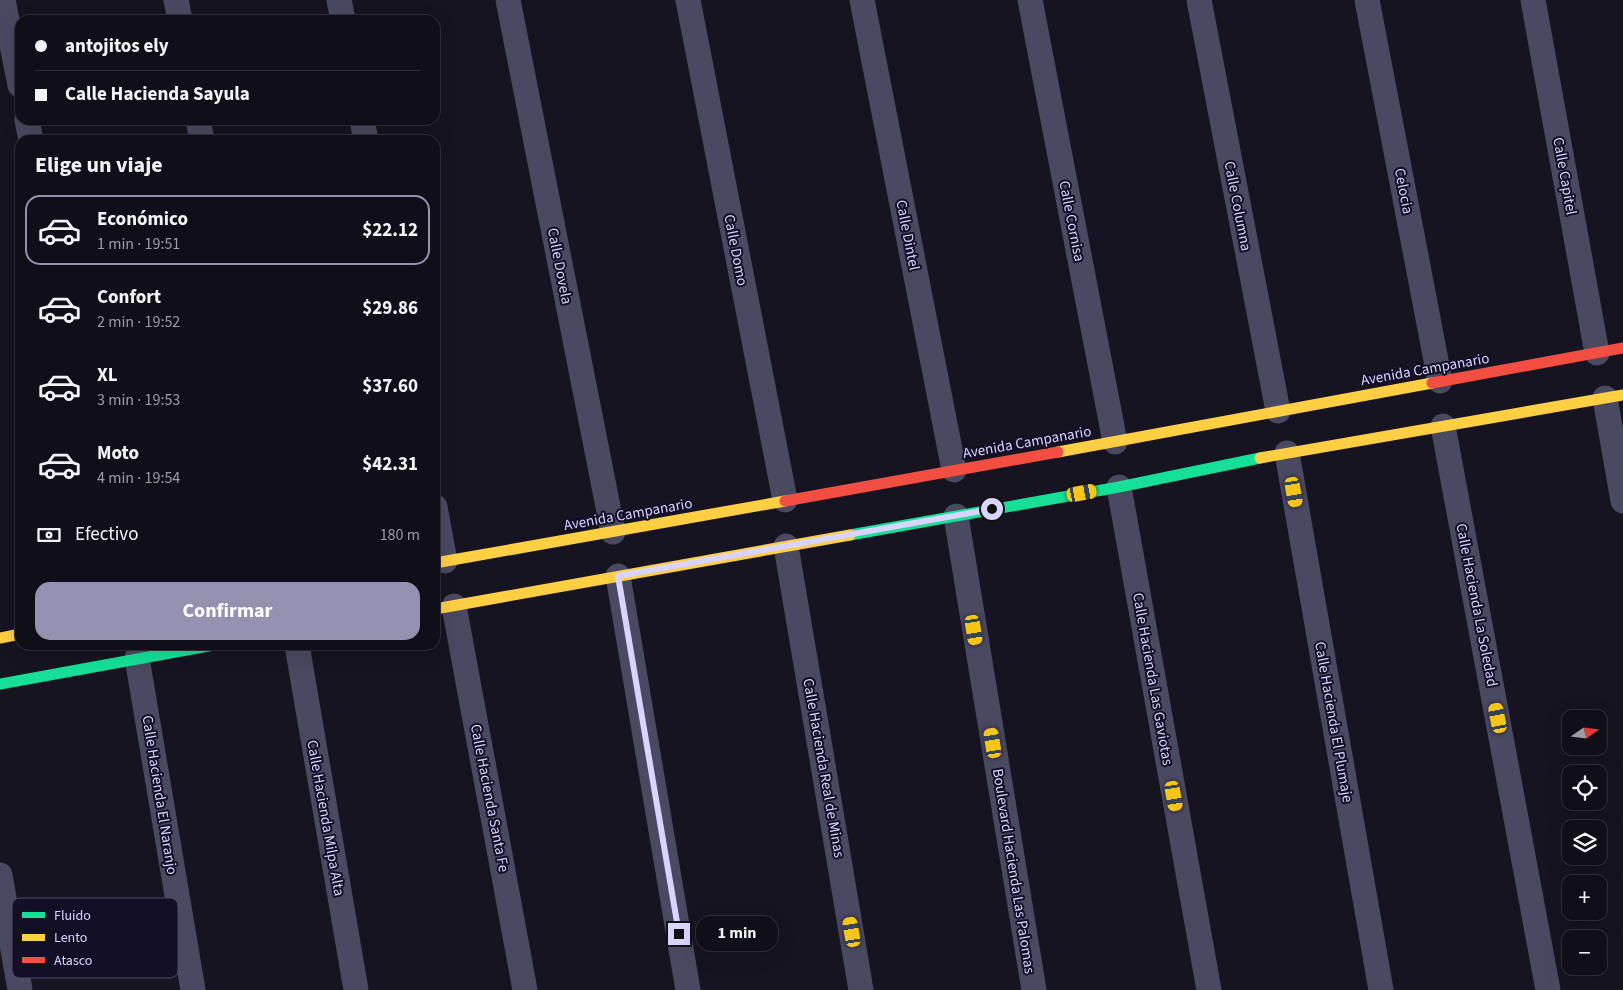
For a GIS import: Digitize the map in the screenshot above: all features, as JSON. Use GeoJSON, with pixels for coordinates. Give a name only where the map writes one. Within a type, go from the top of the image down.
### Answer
{"type":"FeatureCollection","features":[{"type":"Feature","properties":{"kind":"street"},"geometry":{"type":"LineString","coordinates":[[3,0],[6,47],[15,71]]}},
{"type":"Feature","properties":{"kind":"street"},"geometry":{"type":"LineString","coordinates":[[176,0],[179,15]]}},
{"type":"Feature","properties":{"kind":"street"},"geometry":{"type":"LineString","coordinates":[[339,0],[342,15]]}},
{"type":"Feature","properties":{"kind":"street","name":"Calle Dovela"},"geometry":{"type":"LineString","coordinates":[[508,0],[613,532]]}},
{"type":"Feature","properties":{"kind":"street","name":"Calle Domo"},"geometry":{"type":"LineString","coordinates":[[688,0],[784,500]]}},
{"type":"Feature","properties":{"kind":"street","name":"Calle Dintel"},"geometry":{"type":"LineString","coordinates":[[862,0],[954,470]]}},
{"type":"Feature","properties":{"kind":"street","name":"Calle Cornisa"},"geometry":{"type":"LineString","coordinates":[[1030,0],[1115,442]]}},
{"type":"Feature","properties":{"kind":"street","name":"Calle Columna"},"geometry":{"type":"LineString","coordinates":[[1199,0],[1278,411]]}},
{"type":"Feature","properties":{"kind":"street","name":"Celocia"},"geometry":{"type":"LineString","coordinates":[[1368,0],[1440,382]]}},
{"type":"Feature","properties":{"kind":"street","name":"Calle Capitel"},"geometry":{"type":"LineString","coordinates":[[1533,0],[1597,353]]}},
{"type":"Feature","properties":{"kind":"street","name":"Avenida Campanario"},"geometry":{"type":"LineString","coordinates":[[440,562],[1115,442],[1623,348]]}},
{"type":"Feature","properties":{"kind":"street"},"geometry":{"type":"LineString","coordinates":[[444,607],[1118,487],[1287,453],[1614,397],[1623,501]]}},
{"type":"Feature","properties":{"kind":"street","name":"Calle Hacienda La Soledad"},"geometry":{"type":"LineString","coordinates":[[1443,426],[1548,990]]}},
{"type":"Feature","properties":{"kind":"street","name":"Calle Hacienda El Plumaje"},"geometry":{"type":"LineString","coordinates":[[1287,453],[1381,990]]}},
{"type":"Feature","properties":{"kind":"street","name":"Calle Hacienda Las Gaviotas"},"geometry":{"type":"LineString","coordinates":[[1118,487],[1209,990]]}},
{"type":"Feature","properties":{"kind":"street","name":"Boulevard Hacienda Las Palomas"},"geometry":{"type":"LineString","coordinates":[[956,516],[1034,990]]}},
{"type":"Feature","properties":{"kind":"street","name":"Calle Hacienda Real de Minas"},"geometry":{"type":"LineString","coordinates":[[786,546],[861,990]]}},
{"type":"Feature","properties":{"kind":"street"},"geometry":{"type":"LineString","coordinates":[[618,576],[688,990]]}},
{"type":"Feature","properties":{"kind":"street","name":"Calle Hacienda Santa Fe"},"geometry":{"type":"LineString","coordinates":[[444,607],[525,990]]}},
{"type":"Feature","properties":{"kind":"street"},"geometry":{"type":"LineString","coordinates":[[0,638],[15,635]]}},
{"type":"Feature","properties":{"kind":"street"},"geometry":{"type":"LineString","coordinates":[[0,684],[184,650]]}},
{"type":"Feature","properties":{"kind":"street","name":"Calle Hacienda Milpa Alta"},"geometry":{"type":"LineString","coordinates":[[298,650],[356,990]]}},
{"type":"Feature","properties":{"kind":"street","name":"Calle Hacienda El Naranjo"},"geometry":{"type":"LineString","coordinates":[[137,658],[177,898]]}},
{"type":"Feature","properties":{"kind":"street"},"geometry":{"type":"LineString","coordinates":[[0,875],[12,944]]}},
{"type":"Feature","properties":{"kind":"street","name":"Calle Hacienda El Naranjo"},"geometry":{"type":"LineString","coordinates":[[178,901],[193,990]]}},
{"type":"Feature","properties":{"kind":"traffic: fast"},"geometry":{"type":"LineString","coordinates":[[850,535],[1119,487],[1260,458]]}},
{"type":"Feature","properties":{"kind":"traffic: fast"},"geometry":{"type":"LineString","coordinates":[[0,684],[187,650]]}},
{"type":"Feature","properties":{"kind":"traffic: slow"},"geometry":{"type":"LineString","coordinates":[[1058,452],[1432,383]]}},
{"type":"Feature","properties":{"kind":"traffic: slow"},"geometry":{"type":"LineString","coordinates":[[1260,458],[1623,395]]}},
{"type":"Feature","properties":{"kind":"traffic: slow"},"geometry":{"type":"LineString","coordinates":[[440,562],[785,501]]}},
{"type":"Feature","properties":{"kind":"traffic: slow"},"geometry":{"type":"LineString","coordinates":[[440,608],[850,535]]}},
{"type":"Feature","properties":{"kind":"traffic: slow"},"geometry":{"type":"LineString","coordinates":[[0,638],[15,635]]}},
{"type":"Feature","properties":{"kind":"traffic: jam"},"geometry":{"type":"LineString","coordinates":[[1432,383],[1623,348]]}},
{"type":"Feature","properties":{"kind":"traffic: jam"},"geometry":{"type":"LineString","coordinates":[[785,501],[1058,452]]}},
{"type":"Feature","properties":{"kind":"route"},"geometry":{"type":"LineString","coordinates":[[679,934],[618,576],[992,509]]}}]}
